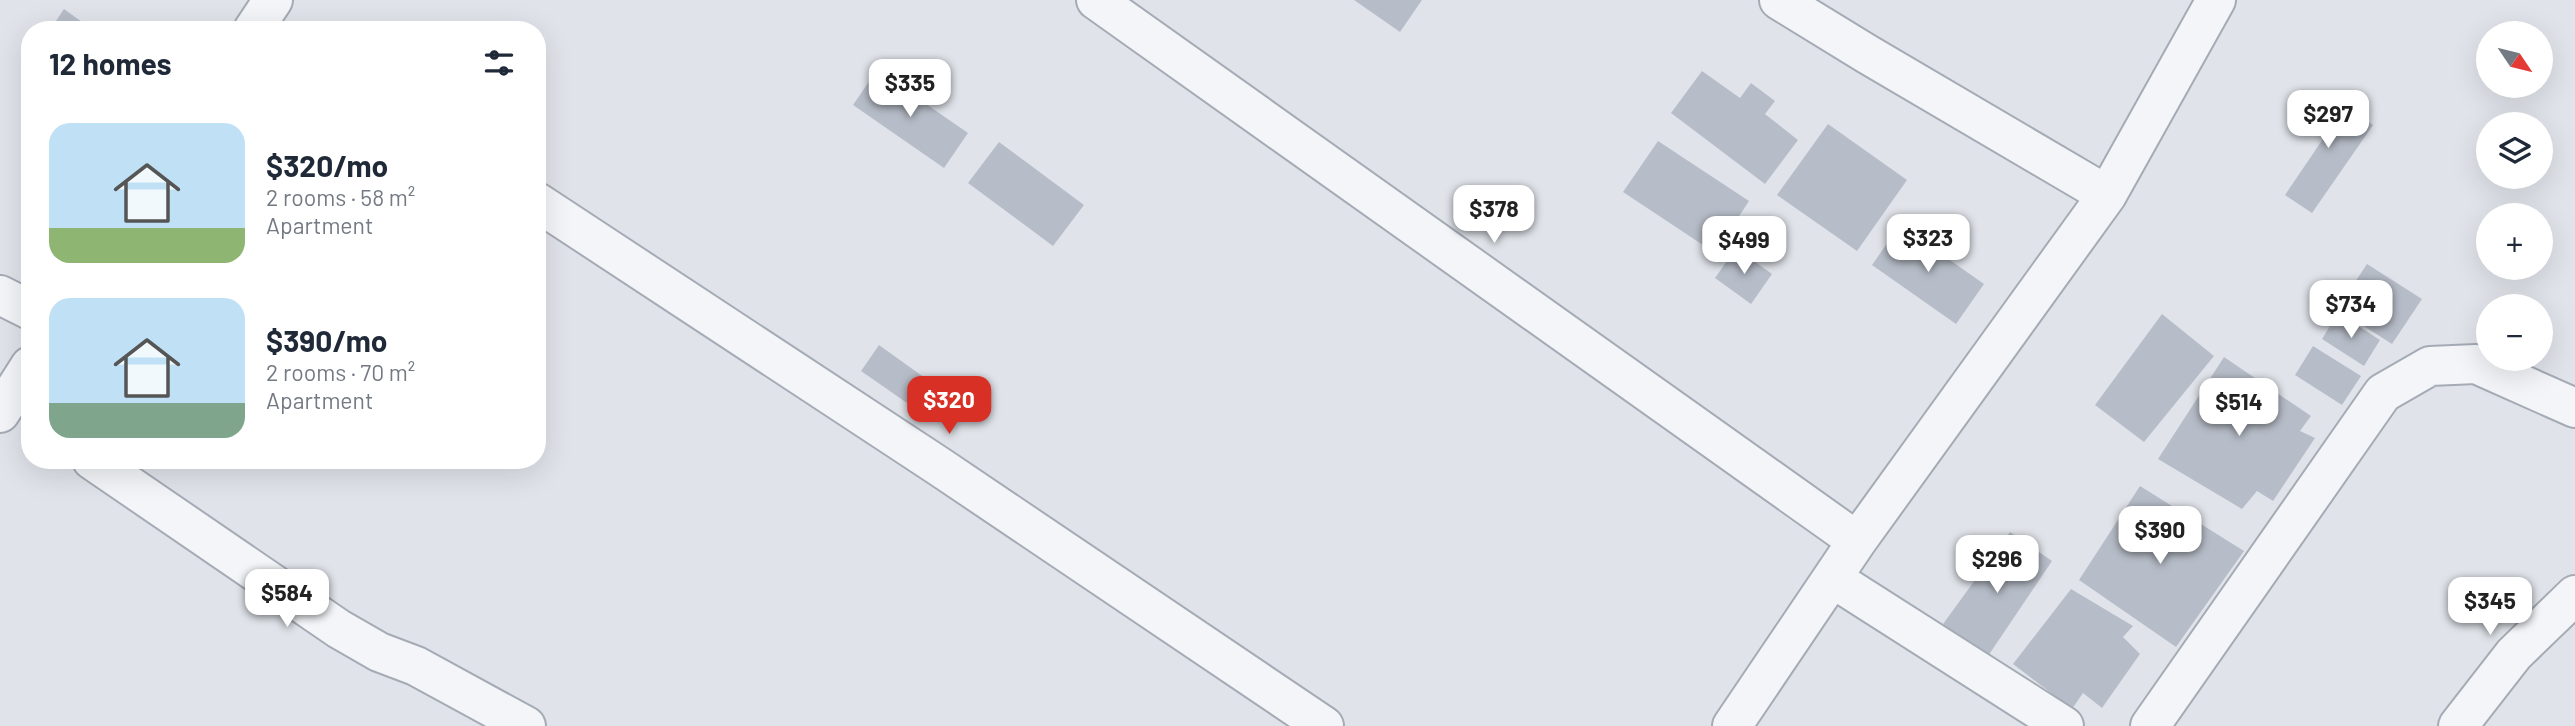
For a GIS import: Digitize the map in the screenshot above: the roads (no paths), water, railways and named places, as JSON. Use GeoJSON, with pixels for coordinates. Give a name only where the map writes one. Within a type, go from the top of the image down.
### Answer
{"type":"FeatureCollection","features":[{"type":"Feature","properties":{"kind":"street"},"geometry":{"type":"LineString","coordinates":[[1096,0],[1857,541]]}},
{"type":"Feature","properties":{"kind":"street"},"geometry":{"type":"LineString","coordinates":[[1779,0],[2107,195]]}},
{"type":"Feature","properties":{"kind":"street"},"geometry":{"type":"LineString","coordinates":[[1732,726],[1857,541],[2107,195],[2216,0]]}},
{"type":"Feature","properties":{"kind":"street"},"geometry":{"type":"LineString","coordinates":[[546,208],[940,467],[1324,726]]}},
{"type":"Feature","properties":{"kind":"street"},"geometry":{"type":"LineString","coordinates":[[0,295],[21,306]]}},
{"type":"Feature","properties":{"kind":"street"},"geometry":{"type":"LineString","coordinates":[[2150,726],[2383,393],[2430,366],[2476,364],[2575,408]]}},
{"type":"Feature","properties":{"kind":"street"},"geometry":{"type":"LineString","coordinates":[[12,411],[21,388]]}},
{"type":"Feature","properties":{"kind":"street"},"geometry":{"type":"LineString","coordinates":[[105,469],[339,629],[379,652],[416,666],[526,726]]}},
{"type":"Feature","properties":{"kind":"street"},"geometry":{"type":"LineString","coordinates":[[1832,578],[2064,726]]}},
{"type":"Feature","properties":{"kind":"street"},"geometry":{"type":"LineString","coordinates":[[2458,726],[2514,654],[2575,595]]}}]}
